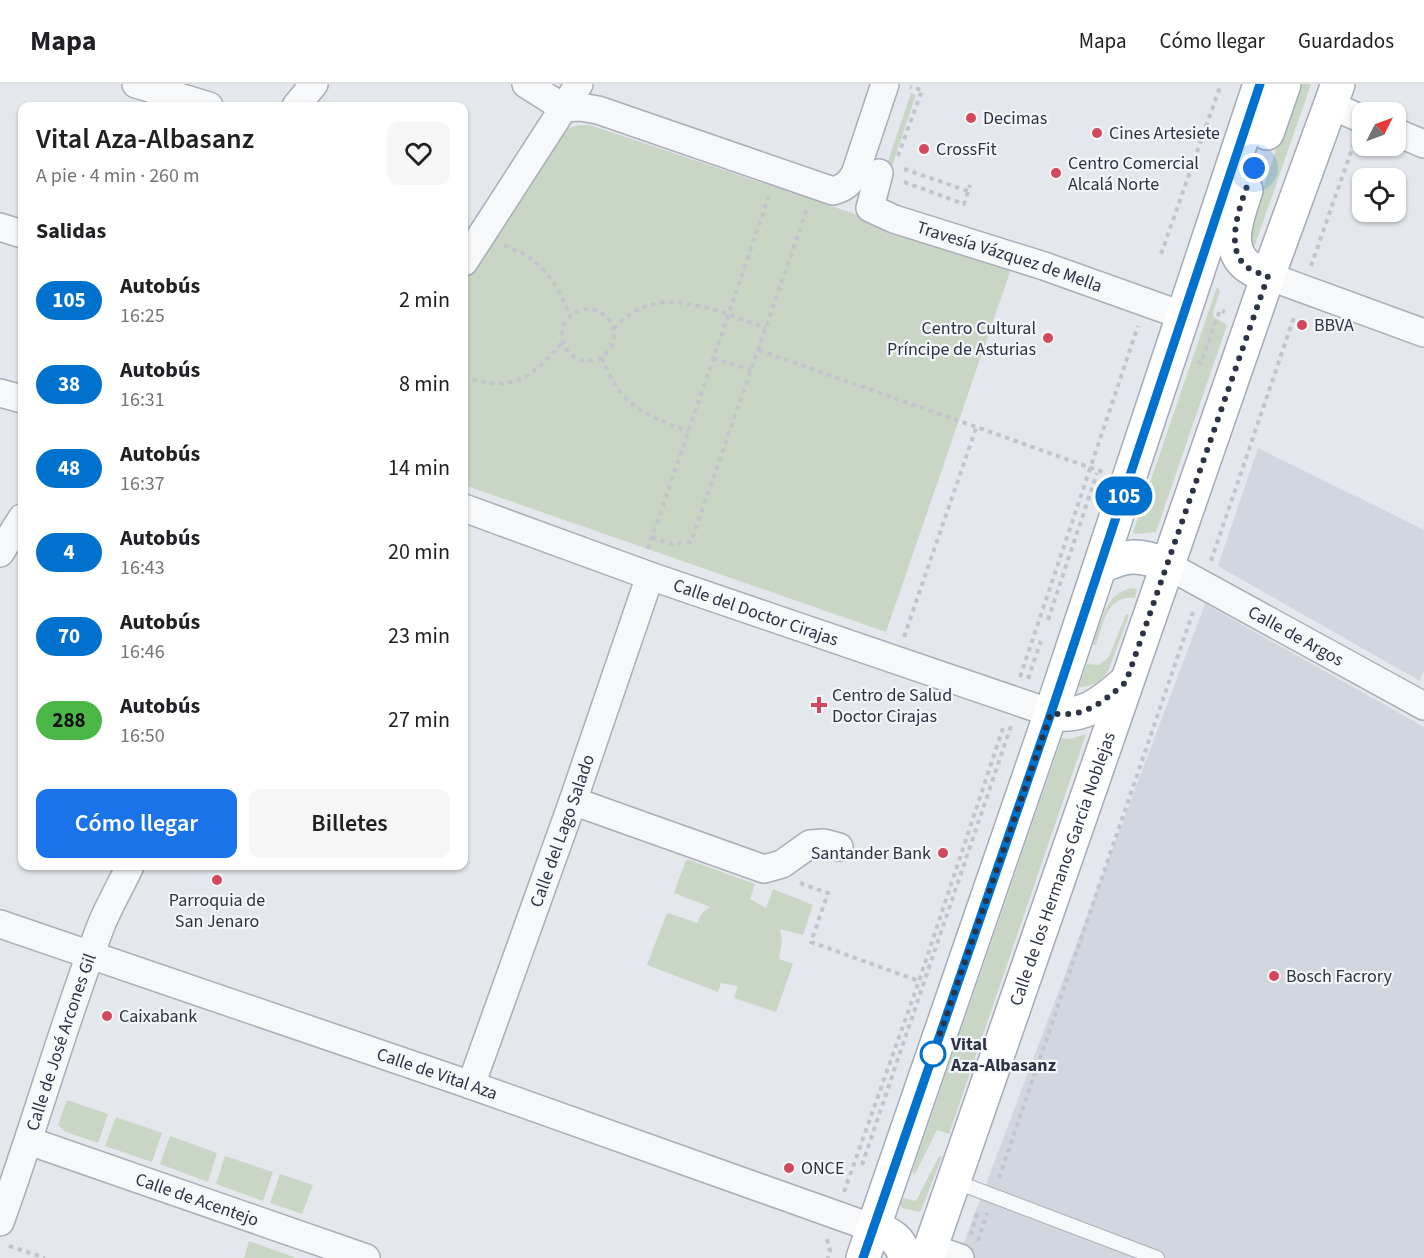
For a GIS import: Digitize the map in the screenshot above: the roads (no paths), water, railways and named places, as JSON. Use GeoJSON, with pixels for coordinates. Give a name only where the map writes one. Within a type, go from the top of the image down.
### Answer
{"type":"FeatureCollection","features":[{"type":"Feature","properties":{"kind":"main road"},"geometry":{"type":"LineString","coordinates":[[862,1258],[1051,713],[1260,84]]}},
{"type":"Feature","properties":{"kind":"main road"},"geometry":{"type":"LineString","coordinates":[[1268,276],[1254,272],[1243,264],[1236,253],[1234,236],[1242,203],[1284,84]]}},
{"type":"Feature","properties":{"kind":"main road","name":"Calle de los Hermanos García Noblejas"},"geometry":{"type":"LineString","coordinates":[[940,1253],[954,1180],[1268,276],[1334,94]]}},
{"type":"Feature","properties":{"kind":"main road"},"geometry":{"type":"LineString","coordinates":[[1100,567],[1130,556],[1149,558],[1167,565]]}},
{"type":"Feature","properties":{"kind":"main road","name":"Calle de los Hermanos García Noblejas"},"geometry":{"type":"LineString","coordinates":[[1051,713],[1066,716],[1093,707],[1126,682]]}},
{"type":"Feature","properties":{"kind":"main road"},"geometry":{"type":"LineString","coordinates":[[873,1228],[896,1238],[903,1248],[940,1253]]}},
{"type":"Feature","properties":{"kind":"street"},"geometry":{"type":"LineString","coordinates":[[136,84],[196,102]]}},
{"type":"Feature","properties":{"kind":"street"},"geometry":{"type":"LineString","coordinates":[[299,102],[314,84]]}},
{"type":"Feature","properties":{"kind":"street"},"geometry":{"type":"LineString","coordinates":[[526,84],[564,108],[580,107],[598,110],[775,188],[833,191],[867,174],[885,84]]}},
{"type":"Feature","properties":{"kind":"street"},"geometry":{"type":"LineString","coordinates":[[468,256],[579,84]]}},
{"type":"Feature","properties":{"kind":"street"},"geometry":{"type":"LineString","coordinates":[[1334,94],[1352,121]]}},
{"type":"Feature","properties":{"kind":"street"},"geometry":{"type":"LineString","coordinates":[[1406,137],[1424,144]]}},
{"type":"Feature","properties":{"kind":"street","name":"Travesía Vázquez de Mella"},"geometry":{"type":"LineString","coordinates":[[867,174],[870,208],[894,219],[1044,266],[1184,316]]}},
{"type":"Feature","properties":{"kind":"street"},"geometry":{"type":"LineString","coordinates":[[0,227],[18,233]]}},
{"type":"Feature","properties":{"kind":"street"},"geometry":{"type":"LineString","coordinates":[[1268,276],[1424,333]]}},
{"type":"Feature","properties":{"kind":"street"},"geometry":{"type":"LineString","coordinates":[[0,393],[18,398]]}},
{"type":"Feature","properties":{"kind":"street","name":"Calle del Doctor Cirajas"},"geometry":{"type":"LineString","coordinates":[[468,509],[644,574],[1051,713]]}},
{"type":"Feature","properties":{"kind":"street"},"geometry":{"type":"LineString","coordinates":[[0,553],[18,524]]}},
{"type":"Feature","properties":{"kind":"street","name":"Calle de Argos"},"geometry":{"type":"LineString","coordinates":[[1167,565],[1424,706]]}},
{"type":"Feature","properties":{"kind":"street","name":"Calle del Lago Salado"},"geometry":{"type":"LineString","coordinates":[[471,1085],[573,801],[644,574]]}},
{"type":"Feature","properties":{"kind":"street"},"geometry":{"type":"LineString","coordinates":[[573,801],[764,869],[782,864],[810,844],[824,843],[839,848]]}},
{"type":"Feature","properties":{"kind":"street","name":"Calle de José Arcones Gil"},"geometry":{"type":"LineString","coordinates":[[0,1222],[90,956],[103,921],[128,870]]}},
{"type":"Feature","properties":{"kind":"street","name":"Calle de Vital Aza"},"geometry":{"type":"LineString","coordinates":[[0,924],[471,1085],[873,1228]]}},
{"type":"Feature","properties":{"kind":"street","name":"Calle de Acentejo"},"geometry":{"type":"LineString","coordinates":[[29,1141],[366,1258]]}},
{"type":"Feature","properties":{"kind":"lane"},"geometry":{"type":"LineString","coordinates":[[954,1180],[1157,1258]]}},
{"type":"Feature","properties":{"kind":"place","name":"Decimas"},"geometry":{"type":"Point","coordinates":[971,118]}},
{"type":"Feature","properties":{"kind":"place","name":"Cines Artesiete"},"geometry":{"type":"Point","coordinates":[1097,133]}},
{"type":"Feature","properties":{"kind":"place","name":"CrossFit"},"geometry":{"type":"Point","coordinates":[924,149]}},
{"type":"Feature","properties":{"kind":"place","name":"Centro Comercial Alcalá Norte"},"geometry":{"type":"Point","coordinates":[1056,173]}},
{"type":"Feature","properties":{"kind":"place","name":"BBVA"},"geometry":{"type":"Point","coordinates":[1302,325]}},
{"type":"Feature","properties":{"kind":"place","name":"Centro Cultural Príncipe de Asturias"},"geometry":{"type":"Point","coordinates":[1048,338]}},
{"type":"Feature","properties":{"kind":"place","name":"Centro de Salud Doctor Cirajas"},"geometry":{"type":"Point","coordinates":[819,705]}},
{"type":"Feature","properties":{"kind":"place","name":"Santander Bank"},"geometry":{"type":"Point","coordinates":[943,853]}},
{"type":"Feature","properties":{"kind":"place","name":"Parroquia de San Jenaro"},"geometry":{"type":"Point","coordinates":[217,880]}},
{"type":"Feature","properties":{"kind":"place","name":"Bosch Facrory"},"geometry":{"type":"Point","coordinates":[1274,976]}},
{"type":"Feature","properties":{"kind":"place","name":"Caixabank"},"geometry":{"type":"Point","coordinates":[107,1016]}},
{"type":"Feature","properties":{"kind":"place","name":"Vital Aza-Albasanz"},"geometry":{"type":"Point","coordinates":[933,1054]}},
{"type":"Feature","properties":{"kind":"place","name":"ONCE"},"geometry":{"type":"Point","coordinates":[789,1168]}}]}
